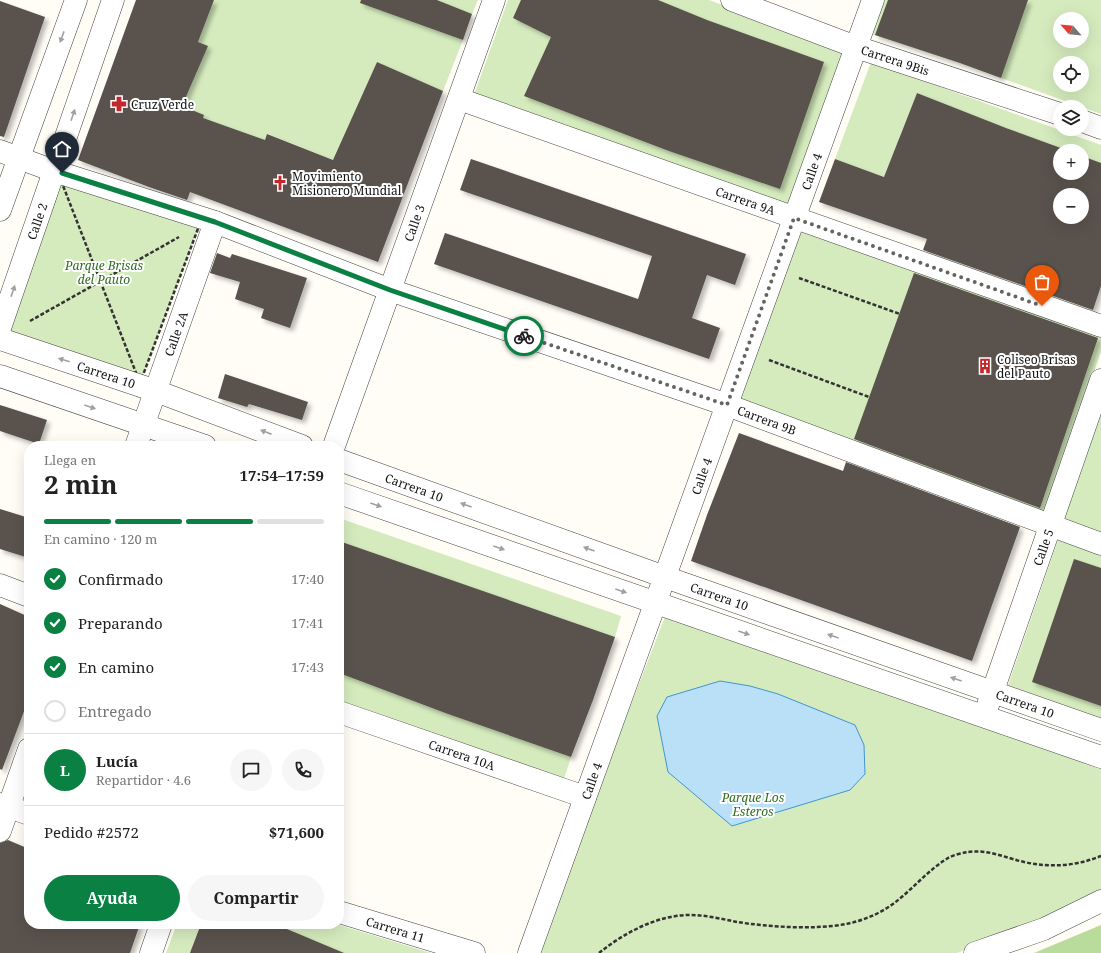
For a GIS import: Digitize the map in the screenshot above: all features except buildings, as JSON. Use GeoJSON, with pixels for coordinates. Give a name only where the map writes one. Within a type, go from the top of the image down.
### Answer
{"type":"FeatureCollection","features":[{"type":"Feature","properties":{"kind":"street"},"geometry":{"type":"LineString","coordinates":[[0,210],[9,155],[76,0]]}},
{"type":"Feature","properties":{"kind":"street","name":"Calle 2"},"geometry":{"type":"LineString","coordinates":[[0,328],[57,178],[113,0]]}},
{"type":"Feature","properties":{"kind":"street","name":"Calle 3"},"geometry":{"type":"LineString","coordinates":[[336,441],[494,0]]}},
{"type":"Feature","properties":{"kind":"street","name":"Carrera 9Bis"},"geometry":{"type":"LineString","coordinates":[[732,0],[856,47],[1053,112]]}},
{"type":"Feature","properties":{"kind":"street","name":"Calle 4"},"geometry":{"type":"LineString","coordinates":[[529,953],[873,0]]}},
{"type":"Feature","properties":{"kind":"street","name":"Carrera 9A"},"geometry":{"type":"LineString","coordinates":[[459,99],[1101,326]]}},
{"type":"Feature","properties":{"kind":"street"},"geometry":{"type":"LineString","coordinates":[[1089,124],[1101,128]]}},
{"type":"Feature","properties":{"kind":"street","name":"Carrera 9B"},"geometry":{"type":"LineString","coordinates":[[9,155],[57,178],[207,224],[390,290],[727,405],[1101,544]]}},
{"type":"Feature","properties":{"kind":"street","name":"Calle 2A"},"geometry":{"type":"LineString","coordinates":[[138,441],[144,425],[148,387],[207,224]]}},
{"type":"Feature","properties":{"kind":"street","name":"Carrera 10"},"geometry":{"type":"LineString","coordinates":[[0,339],[148,387],[289,441]]}},
{"type":"Feature","properties":{"kind":"street"},"geometry":{"type":"LineString","coordinates":[[0,376],[190,441]]}},
{"type":"Feature","properties":{"kind":"street","name":"Calle 5"},"geometry":{"type":"LineString","coordinates":[[985,716],[992,692],[1101,380]]}},
{"type":"Feature","properties":{"kind":"street","name":"Carrera 10"},"geometry":{"type":"LineString","coordinates":[[344,462],[665,577],[1101,730]]}},
{"type":"Feature","properties":{"kind":"street","name":"Carrera 10"},"geometry":{"type":"LineString","coordinates":[[344,495],[1101,757]]}},
{"type":"Feature","properties":{"kind":"street"},"geometry":{"type":"LineString","coordinates":[[0,586],[24,594]]}},
{"type":"Feature","properties":{"kind":"street","name":"Carrera 10A"},"geometry":{"type":"LineString","coordinates":[[344,714],[585,797]]}},
{"type":"Feature","properties":{"kind":"street"},"geometry":{"type":"LineString","coordinates":[[0,831],[4,805],[24,760]]}},
{"type":"Feature","properties":{"kind":"street"},"geometry":{"type":"LineString","coordinates":[[4,805],[24,812]]}},
{"type":"Feature","properties":{"kind":"street"},"geometry":{"type":"LineString","coordinates":[[975,953],[1044,929],[1101,901]]}},
{"type":"Feature","properties":{"kind":"street","name":"Carrera 11"},"geometry":{"type":"LineString","coordinates":[[344,914],[474,953]]}},
{"type":"Feature","properties":{"kind":"street"},"geometry":{"type":"LineString","coordinates":[[151,953],[159,929]]}},
{"type":"Feature","properties":{"kind":"path"},"geometry":{"type":"LineString","coordinates":[[57,178],[207,224]]}},
{"type":"Feature","properties":{"kind":"path"},"geometry":{"type":"LineString","coordinates":[[57,178],[100,282],[148,387]]}},
{"type":"Feature","properties":{"kind":"path"},"geometry":{"type":"LineString","coordinates":[[192,230],[207,224]]}},
{"type":"Feature","properties":{"kind":"path"},"geometry":{"type":"LineString","coordinates":[[148,387],[207,224]]}},
{"type":"Feature","properties":{"kind":"path"},"geometry":{"type":"LineString","coordinates":[[25,323],[186,234]]}},
{"type":"Feature","properties":{"kind":"path"},"geometry":{"type":"LineString","coordinates":[[776,269],[900,314]]}},
{"type":"Feature","properties":{"kind":"path"},"geometry":{"type":"LineString","coordinates":[[746,352],[869,397]]}},
{"type":"Feature","properties":{"kind":"path"},"geometry":{"type":"LineString","coordinates":[[132,380],[148,387]]}},
{"type":"Feature","properties":{"kind":"path"},"geometry":{"type":"LineString","coordinates":[[600,953],[613,942],[633,931],[672,917],[690,915],[767,926],[815,927],[846,924],[870,917],[892,905],[949,857],[968,852],[982,851],[999,854],[1024,862],[1048,866],[1073,865],[1101,856]]}},
{"type":"Feature","properties":{"kind":"green space"},"geometry":{"type":"Polygon","coordinates":[[[214,0],[403,0],[398,16],[463,40],[443,91],[377,62],[334,160],[268,134],[265,140],[216,123],[202,158],[182,106],[207,46],[198,42],[214,0]]]}},
{"type":"Feature","properties":{"kind":"green space"},"geometry":{"type":"Polygon","coordinates":[[[437,0],[478,0],[472,14],[437,0]]]}},
{"type":"Feature","properties":{"kind":"green space"},"geometry":{"type":"Polygon","coordinates":[[[508,0],[709,0],[844,49],[787,207],[474,95],[508,0]]]}},
{"type":"Feature","properties":{"kind":"green space"},"geometry":{"type":"Polygon","coordinates":[[[880,0],[1101,0],[1101,114],[1089,110],[1089,100],[1062,100],[960,63],[868,33],[880,0]]]}},
{"type":"Feature","properties":{"kind":"green space"},"geometry":{"type":"Polygon","coordinates":[[[871,62],[1053,128],[1053,136],[1076,136],[1101,145],[1101,163],[1089,159],[1089,144],[1053,145],[917,93],[899,138],[1053,214],[1053,224],[1086,224],[1101,255],[835,159],[871,62]]]}},
{"type":"Feature","properties":{"kind":"green space","name":"Parque Brisas del Pauto"},"geometry":{"type":"Polygon","coordinates":[[[60,178],[199,226],[140,383],[5,335],[60,178]]]}},
{"type":"Feature","properties":{"kind":"green space"},"geometry":{"type":"Polygon","coordinates":[[[798,225],[1101,332],[1101,352],[1043,516],[735,400],[798,225]]]}},
{"type":"Feature","properties":{"kind":"green space"},"geometry":{"type":"Polygon","coordinates":[[[1101,391],[1101,541],[1055,525],[1101,391]]]}},
{"type":"Feature","properties":{"kind":"green space"},"geometry":{"type":"Polygon","coordinates":[[[344,520],[621,616],[615,637],[344,543],[344,520]]]}},
{"type":"Feature","properties":{"kind":"green space"},"geometry":{"type":"Polygon","coordinates":[[[1058,540],[1101,555],[1101,720],[1007,688],[1058,540]]]}},
{"type":"Feature","properties":{"kind":"green space","name":"Parque Los Esteros"},"geometry":{"type":"Polygon","coordinates":[[[666,614],[1101,768],[1101,896],[1044,922],[957,953],[535,953],[666,614]]]}},
{"type":"Feature","properties":{"kind":"green space"},"geometry":{"type":"Polygon","coordinates":[[[344,675],[448,714],[571,757],[564,779],[344,702],[344,675]]]}},
{"type":"Feature","properties":{"kind":"green space"},"geometry":{"type":"Polygon","coordinates":[[[1101,925],[1101,953],[1034,953],[1101,925]]]}},
{"type":"Feature","properties":{"kind":"green space"},"geometry":{"type":"Polygon","coordinates":[[[344,926],[431,953],[166,953],[175,929],[344,929],[344,926]]]}},
{"type":"Feature","properties":{"kind":"water"},"geometry":{"type":"Polygon","coordinates":[[[720,681],[750,686],[778,694],[855,725],[864,745],[865,774],[850,790],[732,826],[668,772],[657,716],[667,697],[720,681]]]}},
{"type":"Feature","properties":{"kind":"way so far"},"geometry":{"type":"LineString","coordinates":[[524,336],[727,405],[794,218],[1042,306]]}},
{"type":"Feature","properties":{"kind":"place","name":"Cruz Verde"},"geometry":{"type":"Point","coordinates":[119,104]}},
{"type":"Feature","properties":{"kind":"place","name":"Movimiento Misionero Mundial"},"geometry":{"type":"Point","coordinates":[280,183]}},
{"type":"Feature","properties":{"kind":"place","name":"Coliseo Brisas del Pauto"},"geometry":{"type":"Point","coordinates":[985,366]}},
{"type":"Feature","properties":{"kind":"route"},"geometry":{"type":"LineString","coordinates":[[62,173],[215,222],[390,290],[524,336]]}}]}
